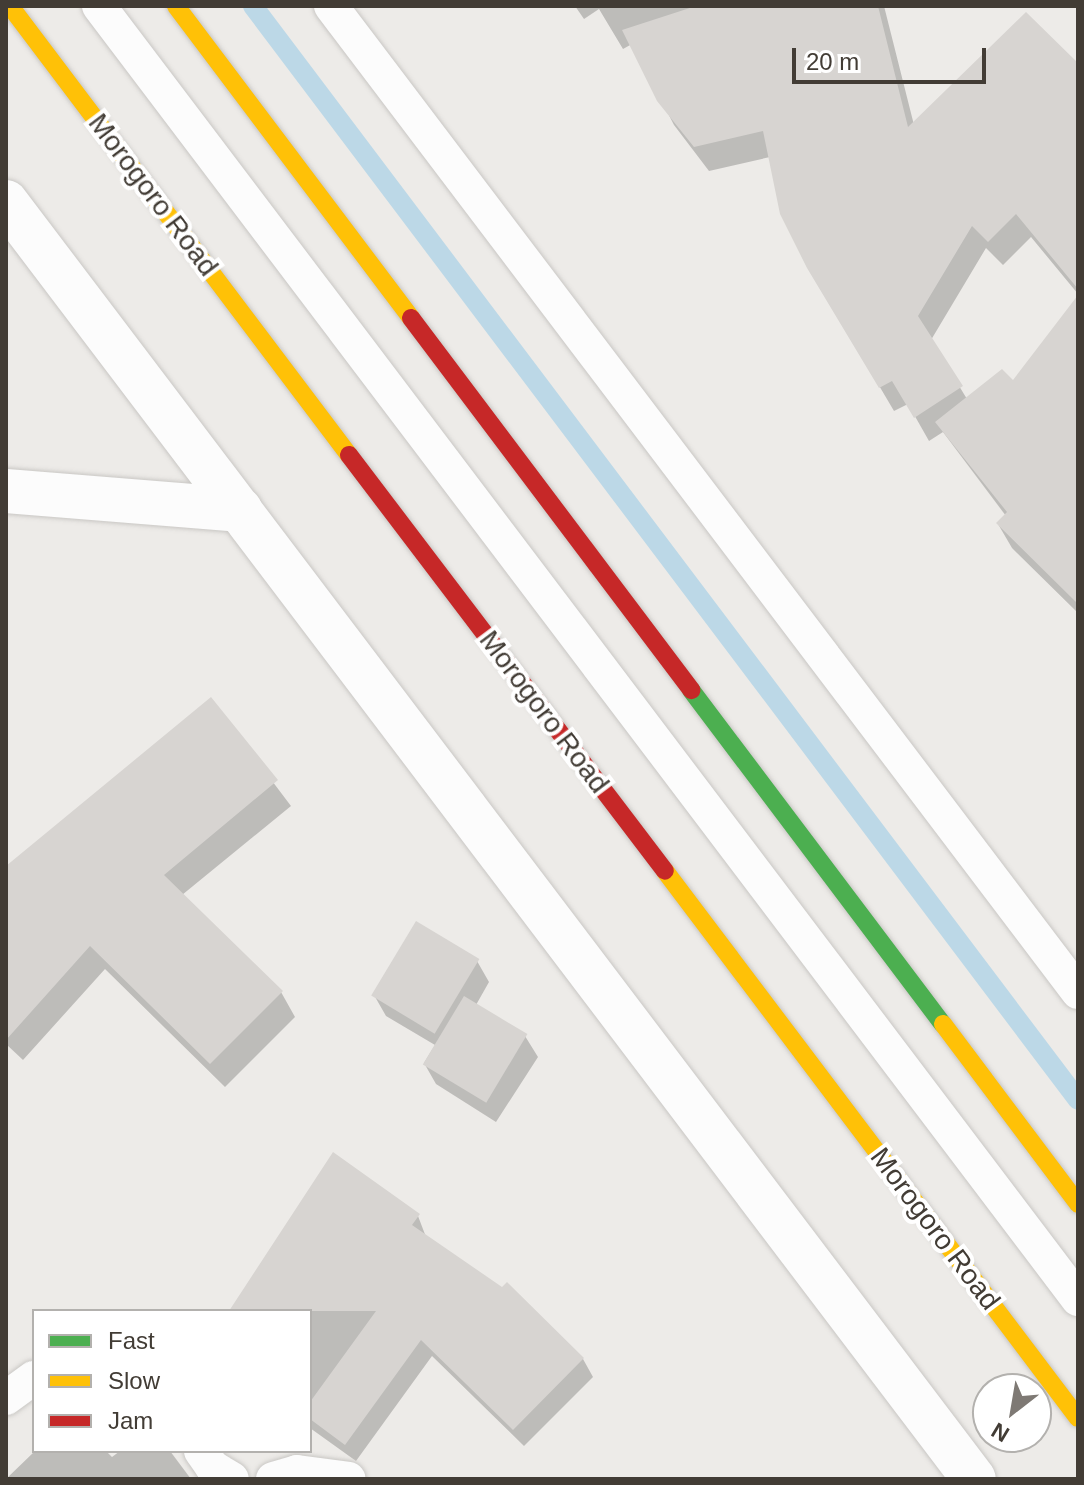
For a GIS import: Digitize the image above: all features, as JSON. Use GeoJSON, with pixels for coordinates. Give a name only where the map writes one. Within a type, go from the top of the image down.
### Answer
{"type":"FeatureCollection","features":[{"type":"Feature","properties":{"kind":"highway","name":"Morogoro Road"},"geometry":{"type":"LineString","coordinates":[[10,6],[1078,1418]]}},
{"type":"Feature","properties":{"kind":"highway"},"geometry":{"type":"LineString","coordinates":[[176,6],[1078,1204]]}},
{"type":"Feature","properties":{"kind":"street"},"geometry":{"type":"LineString","coordinates":[[6,202],[974,1479]]}},
{"type":"Feature","properties":{"kind":"street"},"geometry":{"type":"LineString","coordinates":[[6,491],[240,510]]}},
{"type":"Feature","properties":{"kind":"lane"},"geometry":{"type":"LineString","coordinates":[[99,6],[1078,1299]]}},
{"type":"Feature","properties":{"kind":"lane"},"geometry":{"type":"LineString","coordinates":[[331,6],[1078,992]]}},
{"type":"Feature","properties":{"kind":"lane"},"geometry":{"type":"LineString","coordinates":[[6,1398],[32,1379]]}},
{"type":"Feature","properties":{"kind":"lane"},"geometry":{"type":"LineString","coordinates":[[202,1453],[212,1467],[232,1479]]}},
{"type":"Feature","properties":{"kind":"lane"},"geometry":{"type":"LineString","coordinates":[[273,1479],[297,1472],[349,1479]]}},
{"type":"Feature","properties":{"kind":"building"},"geometry":{"type":"Polygon","coordinates":[[[696,6],[878,6],[908,127],[1026,12],[1078,63],[1078,289],[1016,214],[988,242],[972,226],[918,316],[963,386],[914,418],[892,381],[879,388],[807,268],[780,214],[763,131],[694,147],[657,101],[622,30],[696,6]]]}},
{"type":"Feature","properties":{"kind":"building"},"geometry":{"type":"Polygon","coordinates":[[[1078,295],[1078,604],[996,523],[1007,512],[935,422],[1002,369],[1013,380],[1078,295]]]}},
{"type":"Feature","properties":{"kind":"building"},"geometry":{"type":"Polygon","coordinates":[[[211,697],[278,780],[164,875],[283,991],[210,1064],[90,946],[6,1040],[6,866],[211,697]]]}},
{"type":"Feature","properties":{"kind":"building"},"geometry":{"type":"Polygon","coordinates":[[[416,921],[479,959],[435,1034],[371,996],[416,921]]]}},
{"type":"Feature","properties":{"kind":"building"},"geometry":{"type":"Polygon","coordinates":[[[464,996],[527,1034],[486,1103],[423,1065],[464,996]]]}},
{"type":"Feature","properties":{"kind":"building"},"geometry":{"type":"Polygon","coordinates":[[[333,1152],[420,1214],[412,1225],[502,1287],[507,1282],[584,1358],[513,1430],[421,1340],[345,1445],[312,1420],[312,1399],[376,1311],[230,1309],[333,1152]]]}},
{"type":"Feature","properties":{"kind":"waterway"},"geometry":{"type":"LineString","coordinates":[[253,6],[1078,1100]]}},
{"type":"Feature","properties":{"kind":"traffic: fast"},"geometry":{"type":"LineString","coordinates":[[691,690],[943,1024]]}},
{"type":"Feature","properties":{"kind":"traffic: slow"},"geometry":{"type":"LineString","coordinates":[[10,6],[349,455]]}},
{"type":"Feature","properties":{"kind":"traffic: slow"},"geometry":{"type":"LineString","coordinates":[[176,6],[411,318]]}},
{"type":"Feature","properties":{"kind":"traffic: slow"},"geometry":{"type":"LineString","coordinates":[[665,871],[1078,1418]]}},
{"type":"Feature","properties":{"kind":"traffic: slow"},"geometry":{"type":"LineString","coordinates":[[943,1024],[1078,1204]]}},
{"type":"Feature","properties":{"kind":"traffic: jam"},"geometry":{"type":"LineString","coordinates":[[411,318],[691,690]]}},
{"type":"Feature","properties":{"kind":"traffic: jam"},"geometry":{"type":"LineString","coordinates":[[349,455],[665,871]]}}]}
